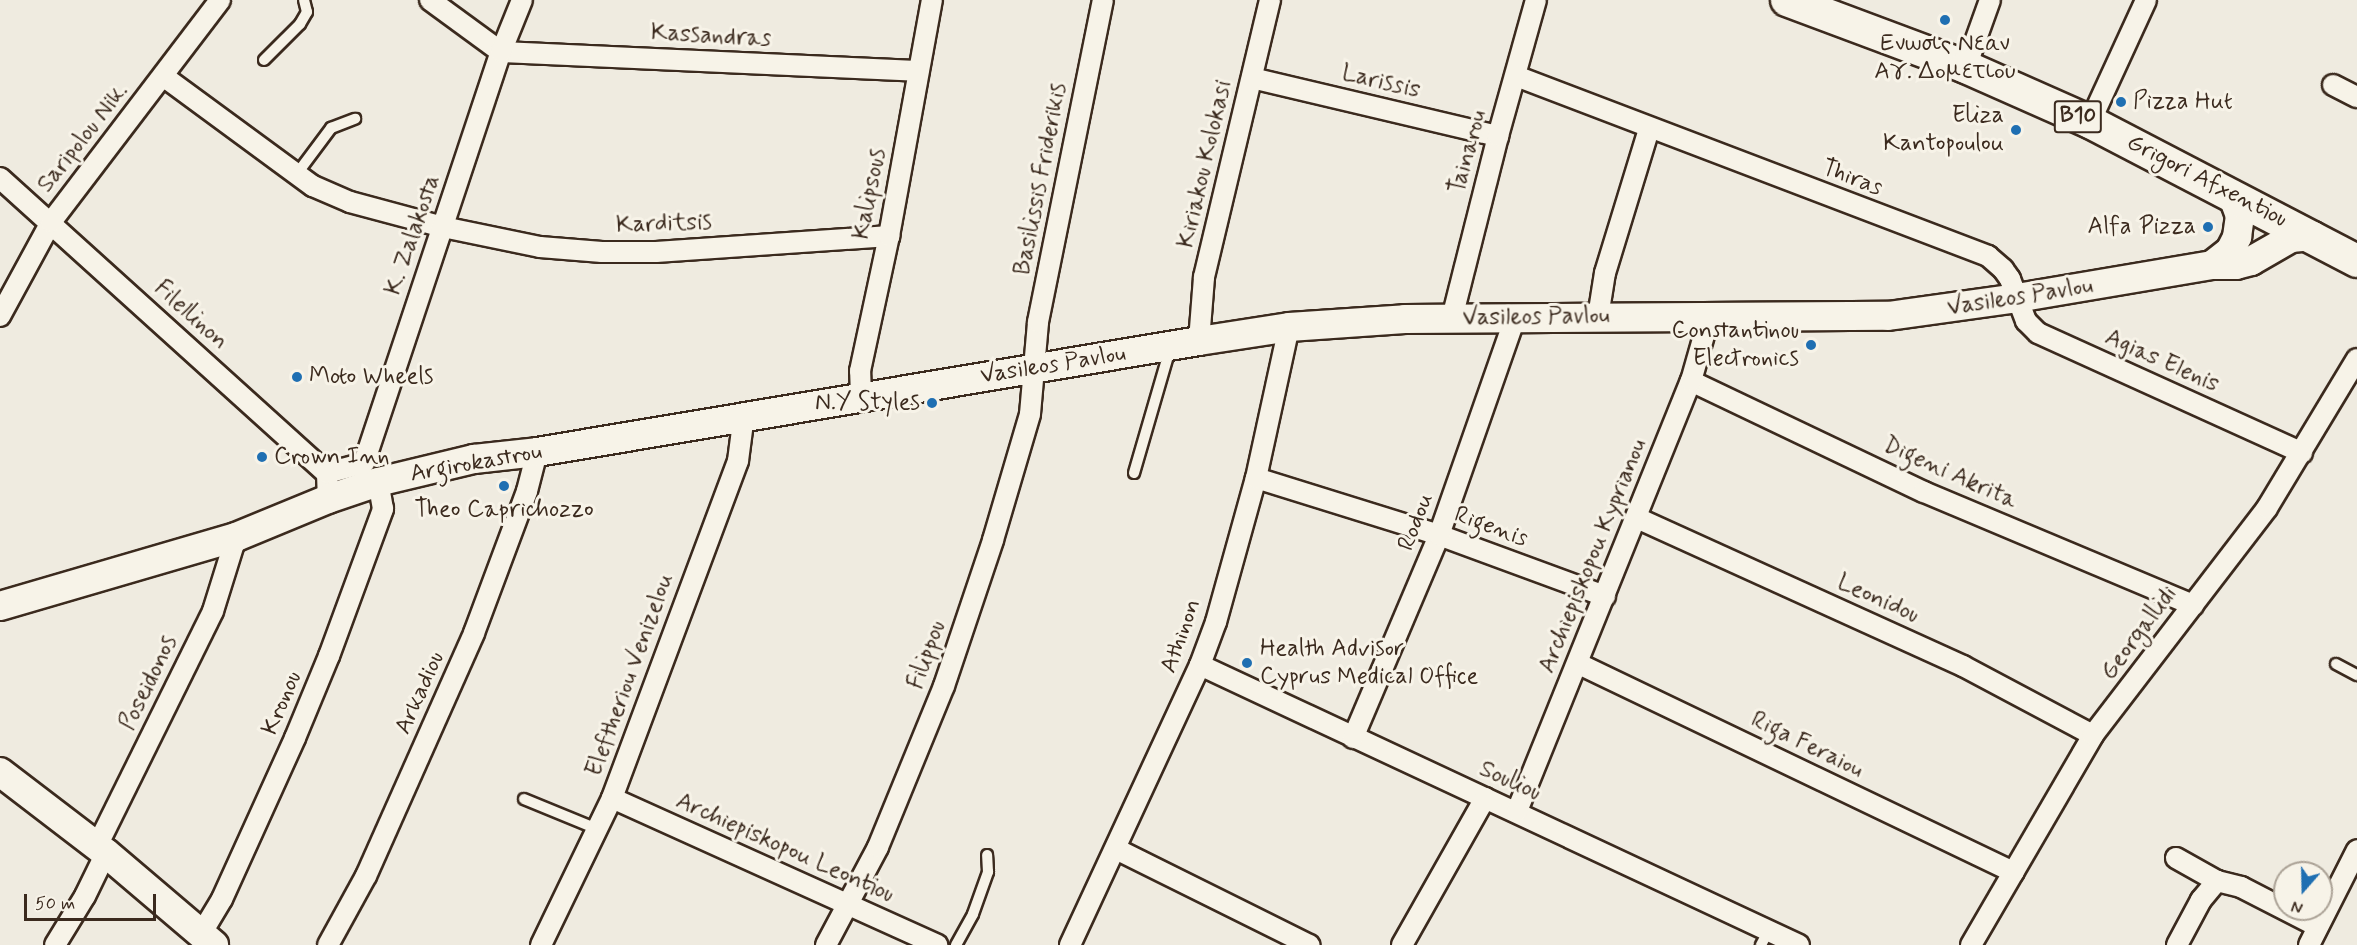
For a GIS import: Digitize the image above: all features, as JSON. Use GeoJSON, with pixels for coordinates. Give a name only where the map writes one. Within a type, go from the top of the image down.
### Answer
{"type":"FeatureCollection","features":[{"type":"Feature","properties":{"kind":"main road","name":"Grigori Afxentiou"},"geometry":{"type":"LineString","coordinates":[[1805,3],[1966,68],[2090,122],[2357,261]]}},
{"type":"Feature","properties":{"kind":"street","name":"Saripolou Nik."},"geometry":{"type":"LineString","coordinates":[[0,316],[51,222],[220,0]]}},
{"type":"Feature","properties":{"kind":"street"},"geometry":{"type":"LineString","coordinates":[[430,0],[501,52]]}},
{"type":"Feature","properties":{"kind":"street","name":"K. Zalakosta"},"geometry":{"type":"LineString","coordinates":[[374,475],[443,226],[501,52],[522,0]]}},
{"type":"Feature","properties":{"kind":"street","name":"Kalipsous"},"geometry":{"type":"LineString","coordinates":[[861,396],[860,371],[889,236],[932,0]]}},
{"type":"Feature","properties":{"kind":"street","name":"Basilissis Friderikis"},"geometry":{"type":"LineString","coordinates":[[1034,368],[1038,322],[1103,0]]}},
{"type":"Feature","properties":{"kind":"street","name":"Kiriakou Kolokasi"},"geometry":{"type":"LineString","coordinates":[[1199,341],[1204,277],[1269,0]]}},
{"type":"Feature","properties":{"kind":"street","name":"Tainarou"},"geometry":{"type":"LineString","coordinates":[[1452,318],[1498,136],[1536,0]]}},
{"type":"Feature","properties":{"kind":"street"},"geometry":{"type":"LineString","coordinates":[[1966,68],[1990,0]]}},
{"type":"Feature","properties":{"kind":"street"},"geometry":{"type":"LineString","coordinates":[[2090,122],[2146,0]]}},
{"type":"Feature","properties":{"kind":"street","name":"Kassandras"},"geometry":{"type":"LineString","coordinates":[[501,52],[918,71]]}},
{"type":"Feature","properties":{"kind":"street","name":"Karditsis"},"geometry":{"type":"LineString","coordinates":[[163,76],[313,186],[350,202],[443,226],[540,247],[602,252],[656,252],[889,236]]}},
{"type":"Feature","properties":{"kind":"street","name":"Thiras"},"geometry":{"type":"LineString","coordinates":[[1516,76],[1649,129],[1988,256],[2003,269],[2017,298]]}},
{"type":"Feature","properties":{"kind":"street","name":"Larissis"},"geometry":{"type":"LineString","coordinates":[[1252,78],[1498,136]]}},
{"type":"Feature","properties":{"kind":"street"},"geometry":{"type":"LineString","coordinates":[[2333,85],[2357,97]]}},
{"type":"Feature","properties":{"kind":"street"},"geometry":{"type":"LineString","coordinates":[[1598,317],[1605,273],[1649,129]]}},
{"type":"Feature","properties":{"kind":"street","name":"Filellinon"},"geometry":{"type":"LineString","coordinates":[[0,178],[51,222],[328,486]]}},
{"type":"Feature","properties":{"kind":"street"},"geometry":{"type":"LineString","coordinates":[[2212,265],[2230,251],[2238,237],[2240,216],[2232,194]]}},
{"type":"Feature","properties":{"kind":"street","name":"Vasileos Pavlou"},"geometry":{"type":"LineString","coordinates":[[861,396],[1289,327],[1452,318],[1888,316],[2017,298],[2212,265],[2243,263],[2291,238],[2313,237]]}},
{"type":"Feature","properties":{"kind":"street","name":"Agias Elenis"},"geometry":{"type":"LineString","coordinates":[[2017,298],[2026,321],[2038,333],[2302,453]]}},
{"type":"Feature","properties":{"kind":"street","name":"Rodou"},"geometry":{"type":"LineString","coordinates":[[1353,738],[1439,535],[1515,318]]}},
{"type":"Feature","properties":{"kind":"street","name":"Archiepiskopou Kyprianou"},"geometry":{"type":"LineString","coordinates":[[1517,812],[1579,664],[1691,381],[1709,318]]}},
{"type":"Feature","properties":{"kind":"street","name":"Athinon"},"geometry":{"type":"LineString","coordinates":[[1070,945],[1200,665],[1216,622],[1256,478],[1289,327]]}},
{"type":"Feature","properties":{"kind":"street","name":"Georgallidi"},"geometry":{"type":"LineString","coordinates":[[1971,945],[2093,735],[2267,508],[2357,359]]}},
{"type":"Feature","properties":{"kind":"street","name":"Filippou"},"geometry":{"type":"LineString","coordinates":[[826,945],[850,903],[896,805],[944,686],[993,540],[1030,414],[1034,368]]}},
{"type":"Feature","properties":{"kind":"street","name":"Digeni Akrita"},"geometry":{"type":"LineString","coordinates":[[1691,381],[1924,492],[2193,605]]}},
{"type":"Feature","properties":{"kind":"street","name":"Argirokastrou"},"geometry":{"type":"LineString","coordinates":[[0,606],[236,537],[328,486],[374,475],[474,459],[537,452],[861,396]]}},
{"type":"Feature","properties":{"kind":"street","name":"Eleftheriou Venizelou"},"geometry":{"type":"LineString","coordinates":[[541,945],[612,798],[738,461],[744,415]]}},
{"type":"Feature","properties":{"kind":"street","name":"Arkadiou"},"geometry":{"type":"LineString","coordinates":[[328,945],[366,876],[474,633],[527,490],[537,452]]}},
{"type":"Feature","properties":{"kind":"street","name":"Kronou"},"geometry":{"type":"LineString","coordinates":[[207,939],[329,656],[383,509],[374,475]]}},
{"type":"Feature","properties":{"kind":"street","name":"Rigenis"},"geometry":{"type":"LineString","coordinates":[[1256,478],[1439,535],[1605,596]]}},
{"type":"Feature","properties":{"kind":"street","name":"Leonidou"},"geometry":{"type":"LineString","coordinates":[[1637,518],[1963,666],[2093,735]]}},
{"type":"Feature","properties":{"kind":"street","name":"Poseidonos"},"geometry":{"type":"LineString","coordinates":[[55,945],[85,896],[102,850],[213,611],[236,537]]}},
{"type":"Feature","properties":{"kind":"street","name":"Riga Feraiou"},"geometry":{"type":"LineString","coordinates":[[1579,664],[2014,872]]}},
{"type":"Feature","properties":{"kind":"street","name":"Souliou"},"geometry":{"type":"LineString","coordinates":[[1200,665],[1353,738],[1517,812],[1765,938],[1799,945]]}},
{"type":"Feature","properties":{"kind":"street"},"geometry":{"type":"LineString","coordinates":[[0,772],[102,850],[207,939]]}},
{"type":"Feature","properties":{"kind":"street","name":"Archiepiskopou Leontiou"},"geometry":{"type":"LineString","coordinates":[[612,798],[850,903],[937,945]]}},
{"type":"Feature","properties":{"kind":"street"},"geometry":{"type":"LineString","coordinates":[[1402,945],[1485,798]]}},
{"type":"Feature","properties":{"kind":"street"},"geometry":{"type":"LineString","coordinates":[[1116,849],[1309,945]]}},
{"type":"Feature","properties":{"kind":"street"},"geometry":{"type":"LineString","coordinates":[[2308,945],[2357,850]]}},
{"type":"Feature","properties":{"kind":"street"},"geometry":{"type":"LineString","coordinates":[[2176,858],[2217,881],[2241,887],[2318,926]]}},
{"type":"Feature","properties":{"kind":"street"},"geometry":{"type":"LineString","coordinates":[[2177,945],[2201,900],[2217,881]]}},
{"type":"Feature","properties":{"kind":"lane"},"geometry":{"type":"LineString","coordinates":[[264,60],[300,24],[307,12],[304,0]]}},
{"type":"Feature","properties":{"kind":"lane"},"geometry":{"type":"LineString","coordinates":[[296,175],[331,128],[354,118]]}},
{"type":"Feature","properties":{"kind":"lane"},"geometry":{"type":"LineString","coordinates":[[1134,473],[1171,345]]}},
{"type":"Feature","properties":{"kind":"lane"},"geometry":{"type":"LineString","coordinates":[[2336,664],[2357,675]]}},
{"type":"Feature","properties":{"kind":"lane"},"geometry":{"type":"LineString","coordinates":[[524,799],[597,829]]}},
{"type":"Feature","properties":{"kind":"lane"},"geometry":{"type":"LineString","coordinates":[[956,945],[973,914],[988,872],[987,855]]}},
{"type":"Feature","properties":{"kind":"place","name":"Ενωσις Νεαν Αγ. Δομετιου"},"geometry":{"type":"Point","coordinates":[1945,20]}},
{"type":"Feature","properties":{"kind":"place","name":"Pizza Hut"},"geometry":{"type":"Point","coordinates":[2121,102]}},
{"type":"Feature","properties":{"kind":"place","name":"Eliza Kantopoulou"},"geometry":{"type":"Point","coordinates":[2016,130]}},
{"type":"Feature","properties":{"kind":"place","name":"Alfa Pizza"},"geometry":{"type":"Point","coordinates":[2208,227]}},
{"type":"Feature","properties":{"kind":"place","name":"Constantinou Electronics"},"geometry":{"type":"Point","coordinates":[1811,345]}},
{"type":"Feature","properties":{"kind":"place","name":"Moto Wheels"},"geometry":{"type":"Point","coordinates":[297,377]}},
{"type":"Feature","properties":{"kind":"place","name":"N.Y Styles"},"geometry":{"type":"Point","coordinates":[932,403]}},
{"type":"Feature","properties":{"kind":"place","name":"Crown Inn"},"geometry":{"type":"Point","coordinates":[262,457]}},
{"type":"Feature","properties":{"kind":"place","name":"Theo Caprichozzo"},"geometry":{"type":"Point","coordinates":[504,486]}},
{"type":"Feature","properties":{"kind":"place","name":"Health Advisor Cyprus Medical Office"},"geometry":{"type":"Point","coordinates":[1247,663]}}]}
